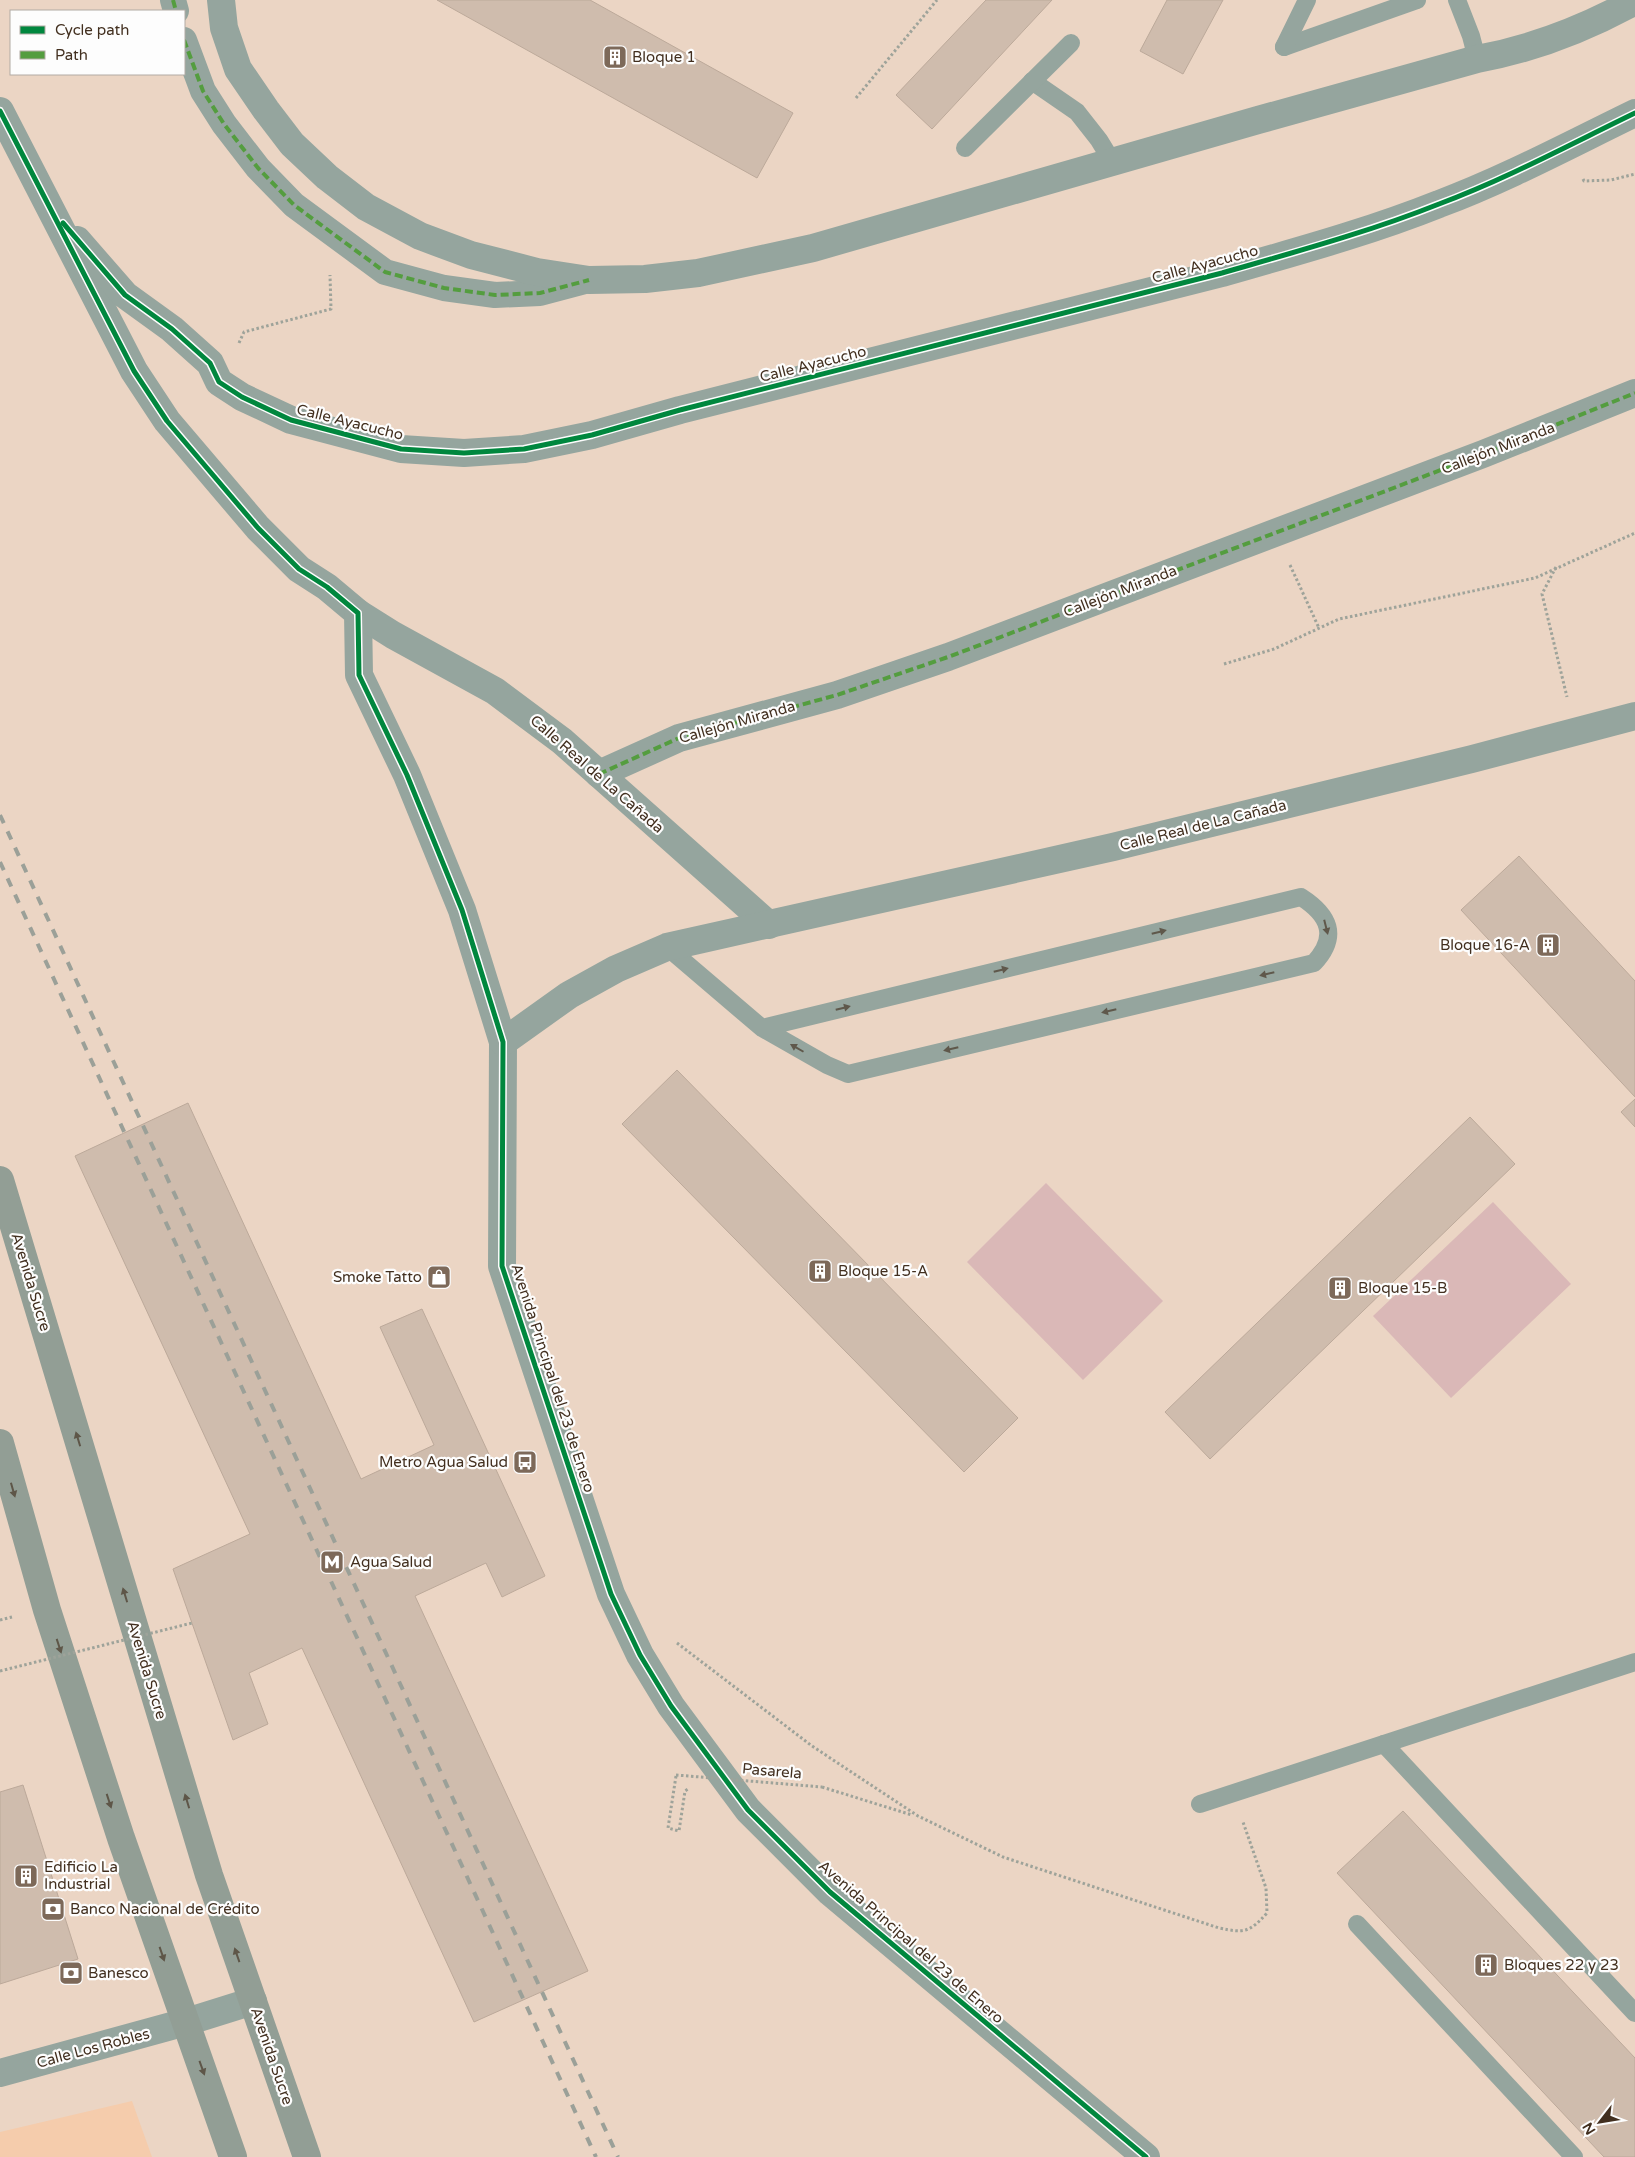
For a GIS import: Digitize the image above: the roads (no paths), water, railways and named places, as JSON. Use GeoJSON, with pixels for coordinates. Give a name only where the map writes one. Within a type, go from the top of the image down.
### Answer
{"type":"FeatureCollection","features":[{"type":"Feature","properties":{"kind":"main road","name":"Avenida Sucre"},"geometry":{"type":"LineString","coordinates":[[0,1180],[209,1876],[307,2157]]}},
{"type":"Feature","properties":{"kind":"main road"},"geometry":{"type":"LineString","coordinates":[[0,1443],[47,1610],[121,1838],[234,2157]]}},
{"type":"Feature","properties":{"kind":"street"},"geometry":{"type":"LineString","coordinates":[[221,0],[224,28],[238,68],[266,110],[292,144],[327,177],[366,207],[420,236],[471,255],[537,272],[589,280],[646,279],[698,273],[813,248],[1477,59],[1503,54],[1567,34],[1635,1]]}},
{"type":"Feature","properties":{"kind":"street"},"geometry":{"type":"LineString","coordinates":[[185,43],[202,91],[224,124],[258,168],[294,205],[385,272],[444,288],[495,295],[540,293],[589,280]]}},
{"type":"Feature","properties":{"kind":"street"},"geometry":{"type":"LineString","coordinates":[[0,111],[134,372],[167,421],[258,528],[299,569],[326,587],[358,613]]}},
{"type":"Feature","properties":{"kind":"street","name":"Calle Ayacucho"},"geometry":{"type":"LineString","coordinates":[[50,209],[125,295],[172,329],[210,363],[219,382],[242,397],[291,420],[401,449],[464,453],[524,449],[592,435],[690,408],[1212,276],[1307,248],[1438,205],[1500,178],[1635,112]]}},
{"type":"Feature","properties":{"kind":"street","name":"Callejón Miranda"},"geometry":{"type":"LineString","coordinates":[[600,774],[678,738],[837,694],[939,660],[1483,454],[1635,393]]}},
{"type":"Feature","properties":{"kind":"street","name":"Calle Real de La Cañada"},"geometry":{"type":"LineString","coordinates":[[358,613],[495,691],[562,741],[769,925]]}},
{"type":"Feature","properties":{"kind":"street","name":"Avenida Principal del 23 de Enero"},"geometry":{"type":"LineString","coordinates":[[358,613],[359,675],[406,775],[462,910],[502,1042],[502,1266],[611,1594],[640,1654],[671,1706],[748,1810],[830,1892],[1146,2157]]}},
{"type":"Feature","properties":{"kind":"street","name":"Calle Real de La Cañada"},"geometry":{"type":"LineString","coordinates":[[502,1042],[569,994],[616,970],[667,948],[1113,847],[1472,759],[1635,716]]}},
{"type":"Feature","properties":{"kind":"street","name":"Calle Los Robles"},"geometry":{"type":"LineString","coordinates":[[0,2073],[186,2022],[253,2001]]}},
{"type":"Feature","properties":{"kind":"lane"},"geometry":{"type":"LineString","coordinates":[[1308,0],[1284,47],[1416,0]]}},
{"type":"Feature","properties":{"kind":"lane"},"geometry":{"type":"LineString","coordinates":[[1457,0],[1471,36],[1477,59]]}},
{"type":"Feature","properties":{"kind":"lane"},"geometry":{"type":"LineString","coordinates":[[965,148],[1070,43]]}},
{"type":"Feature","properties":{"kind":"lane"},"geometry":{"type":"LineString","coordinates":[[1032,81],[1076,112],[1099,140],[1113,162]]}},
{"type":"Feature","properties":{"kind":"lane"},"geometry":{"type":"LineString","coordinates":[[667,948],[762,1028],[827,1066],[848,1074],[1314,962],[1325,952],[1329,940],[1326,921],[1315,906],[1301,897],[762,1028]]}},
{"type":"Feature","properties":{"kind":"lane"},"geometry":{"type":"LineString","coordinates":[[1200,1804],[1635,1662]]}},
{"type":"Feature","properties":{"kind":"lane"},"geometry":{"type":"LineString","coordinates":[[1384,1744],[1635,2013]]}},
{"type":"Feature","properties":{"kind":"lane"},"geometry":{"type":"LineString","coordinates":[[1357,1924],[1574,2157]]}},
{"type":"Feature","properties":{"kind":"railway"},"geometry":{"type":"LineString","coordinates":[[0,815],[618,2157]]}},
{"type":"Feature","properties":{"kind":"railway"},"geometry":{"type":"LineString","coordinates":[[0,862],[596,2157]]}},
{"type":"Feature","properties":{"kind":"place","name":"Bloque 1"},"geometry":{"type":"Point","coordinates":[615,57]}},
{"type":"Feature","properties":{"kind":"place","name":"Bloque 16-A"},"geometry":{"type":"Point","coordinates":[1548,945]}},
{"type":"Feature","properties":{"kind":"place","name":"Bloque 15-A"},"geometry":{"type":"Point","coordinates":[820,1271]}},
{"type":"Feature","properties":{"kind":"place","name":"Smoke Tatto"},"geometry":{"type":"Point","coordinates":[439,1277]}},
{"type":"Feature","properties":{"kind":"place","name":"Bloque 15-B"},"geometry":{"type":"Point","coordinates":[1340,1288]}},
{"type":"Feature","properties":{"kind":"place","name":"Metro Agua Salud"},"geometry":{"type":"Point","coordinates":[525,1462]}},
{"type":"Feature","properties":{"kind":"place","name":"Agua Salud"},"geometry":{"type":"Point","coordinates":[332,1562]}},
{"type":"Feature","properties":{"kind":"place","name":"Edificio La Industrial"},"geometry":{"type":"Point","coordinates":[26,1876]}},
{"type":"Feature","properties":{"kind":"place","name":"Banco Nacional de Crédito"},"geometry":{"type":"Point","coordinates":[53,1909]}},
{"type":"Feature","properties":{"kind":"place","name":"Bloques 22 y 23"},"geometry":{"type":"Point","coordinates":[1486,1965]}},
{"type":"Feature","properties":{"kind":"place","name":"Banesco"},"geometry":{"type":"Point","coordinates":[71,1973]}}]}
